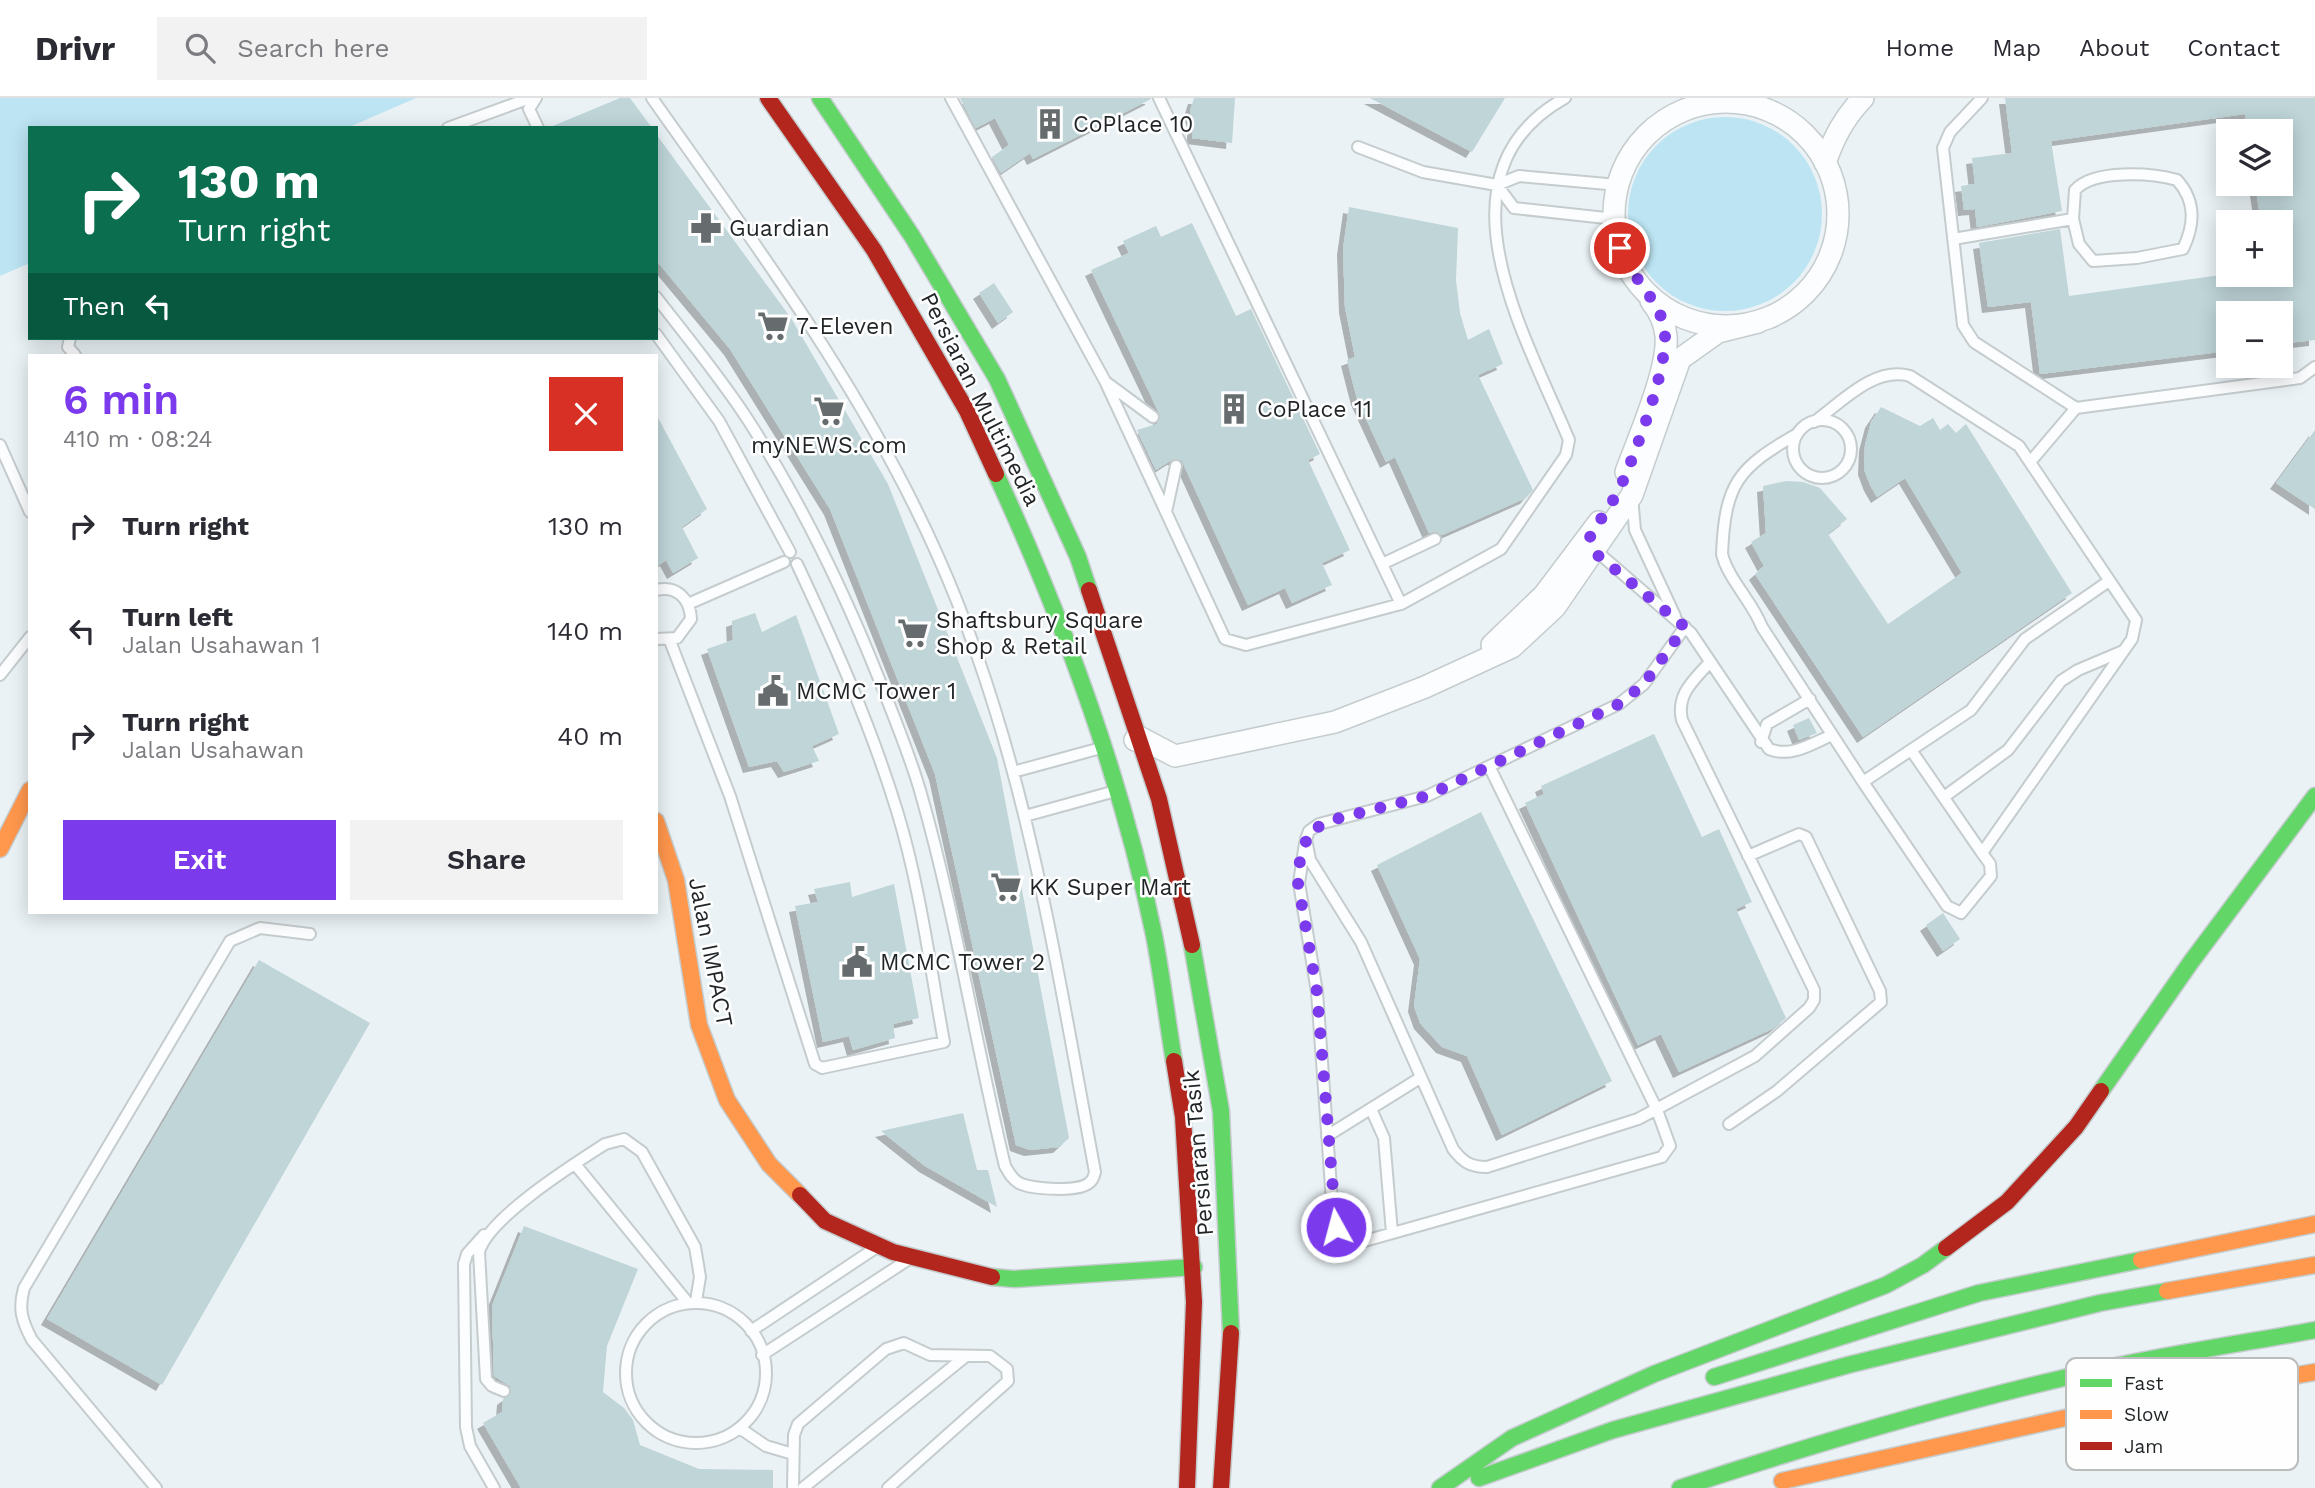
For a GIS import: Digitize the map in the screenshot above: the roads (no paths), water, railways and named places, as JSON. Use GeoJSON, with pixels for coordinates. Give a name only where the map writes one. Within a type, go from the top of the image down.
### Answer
{"type":"FeatureCollection","features":[{"type":"Feature","properties":{"kind":"main road","name":"Persiaran Multimedia"},"geometry":{"type":"LineString","coordinates":[[768,98],[864,231],[967,412],[1053,598],[1105,747]]}},
{"type":"Feature","properties":{"kind":"main road","name":"Persiaran Multimedia"},"geometry":{"type":"LineString","coordinates":[[820,98],[912,236],[997,379],[1077,556],[1141,738]]}},
{"type":"Feature","properties":{"kind":"main road","name":"Persiaran Tasik"},"geometry":{"type":"LineString","coordinates":[[1141,738],[1188,919],[1221,1111],[1232,1315],[1221,1488]]}},
{"type":"Feature","properties":{"kind":"main road","name":"Persiaran Tasik"},"geometry":{"type":"LineString","coordinates":[[1105,747],[1141,878],[1176,1068],[1194,1267],[1193,1376],[1186,1488]]}},
{"type":"Feature","properties":{"kind":"main road"},"geometry":{"type":"LineString","coordinates":[[0,849],[12,816],[28,793]]}},
{"type":"Feature","properties":{"kind":"main road"},"geometry":{"type":"LineString","coordinates":[[1440,1488],[1511,1438],[1654,1374],[1886,1285],[1923,1265],[2007,1202],[2076,1127],[2191,962],[2315,796]]}},
{"type":"Feature","properties":{"kind":"main road","name":"Jalan IMPACT"},"geometry":{"type":"LineString","coordinates":[[658,827],[676,880],[699,1025],[727,1100],[769,1164],[825,1221],[878,1246],[976,1275],[1014,1279],[1194,1267]]}},
{"type":"Feature","properties":{"kind":"main road"},"geometry":{"type":"LineString","coordinates":[[1695,1385],[1979,1293],[2315,1224]]}},
{"type":"Feature","properties":{"kind":"main road"},"geometry":{"type":"LineString","coordinates":[[1451,1488],[1613,1430],[1848,1365],[2100,1303],[2315,1265]]}},
{"type":"Feature","properties":{"kind":"main road"},"geometry":{"type":"LineString","coordinates":[[2161,1358],[2315,1330]]}},
{"type":"Feature","properties":{"kind":"main road"},"geometry":{"type":"LineString","coordinates":[[1681,1488],[1783,1454],[2066,1378]]}},
{"type":"Feature","properties":{"kind":"main road"},"geometry":{"type":"LineString","coordinates":[[1613,1430],[1664,1399]]}},
{"type":"Feature","properties":{"kind":"main road"},"geometry":{"type":"LineString","coordinates":[[1767,1485],[2066,1418]]}},
{"type":"Feature","properties":{"kind":"street"},"geometry":{"type":"LineString","coordinates":[[1825,163],[1832,143],[1848,114],[1863,98]]}},
{"type":"Feature","properties":{"kind":"street"},"geometry":{"type":"LineString","coordinates":[[1118,790],[1154,782],[1175,756],[1335,722],[1457,672],[1503,636],[1592,545],[1632,495],[1680,359],[1718,332],[1758,322],[1790,306],[1816,282],[1832,250],[1838,215],[1832,180],[1825,163],[1804,134],[1759,103],[1709,101],[1685,110],[1650,132],[1636,147],[1618,185],[1615,219],[1625,262],[1663,322],[1667,337],[1664,359],[1623,483],[1592,545]]}},
{"type":"Feature","properties":{"kind":"street"},"geometry":{"type":"LineString","coordinates":[[1804,134],[1848,114]]}},
{"type":"Feature","properties":{"kind":"street"},"geometry":{"type":"LineString","coordinates":[[1642,287],[1654,300],[1686,319],[1722,326],[1758,322]]}},
{"type":"Feature","properties":{"kind":"street"},"geometry":{"type":"LineString","coordinates":[[1105,747],[1141,738],[1175,756]]}},
{"type":"Feature","properties":{"kind":"lane"},"geometry":{"type":"LineString","coordinates":[[453,126],[530,98]]}},
{"type":"Feature","properties":{"kind":"lane"},"geometry":{"type":"LineString","coordinates":[[536,98],[529,109],[537,126]]}},
{"type":"Feature","properties":{"kind":"lane"},"geometry":{"type":"LineString","coordinates":[[951,98],[1105,381],[1225,639],[1234,644],[1246,645],[1401,604],[1501,550],[1566,456],[1569,440],[1509,293],[1497,252],[1494,213],[1505,155],[1527,124],[1564,98]]}},
{"type":"Feature","properties":{"kind":"lane"},"geometry":{"type":"LineString","coordinates":[[1982,98],[1950,132],[1943,148],[1963,325],[1974,342],[2076,408],[2300,378],[2315,367]]}},
{"type":"Feature","properties":{"kind":"lane"},"geometry":{"type":"LineString","coordinates":[[658,100],[803,315],[899,474],[939,556],[961,613],[1025,816],[1095,1172],[1090,1182],[1070,1190],[1022,1185],[1012,1178],[1004,1166],[921,792],[884,692],[827,558],[786,484],[747,419],[658,300]]}},
{"type":"Feature","properties":{"kind":"lane"},"geometry":{"type":"LineString","coordinates":[[1162,101],[1401,604]]}},
{"type":"Feature","properties":{"kind":"lane"},"geometry":{"type":"LineString","coordinates":[[1358,147],[1423,172],[1497,186],[1519,176],[1618,185]]}},
{"type":"Feature","properties":{"kind":"lane"},"geometry":{"type":"LineString","coordinates":[[2127,174],[2177,180],[2184,188],[2193,212],[2191,232],[2183,248],[2137,258],[2093,261],[2079,244],[2073,219],[2075,190],[2083,181],[2127,174]]}},
{"type":"Feature","properties":{"kind":"lane"},"geometry":{"type":"LineString","coordinates":[[1497,186],[1514,208],[1615,219]]}},
{"type":"Feature","properties":{"kind":"lane"},"geometry":{"type":"LineString","coordinates":[[1953,239],[2073,219]]}},
{"type":"Feature","properties":{"kind":"lane"},"geometry":{"type":"LineString","coordinates":[[658,337],[719,421],[787,557],[789,567],[797,564],[849,674],[898,813],[924,928],[944,1042],[822,1068],[815,1064],[730,796],[670,641]]}},
{"type":"Feature","properties":{"kind":"lane"},"geometry":{"type":"LineString","coordinates":[[658,357],[668,351]]}},
{"type":"Feature","properties":{"kind":"lane"},"geometry":{"type":"LineString","coordinates":[[1911,750],[1944,797],[1982,853],[1990,864],[1991,876],[1966,910],[1954,912],[1863,782],[1762,627],[1752,602],[1725,565],[1722,554],[1733,486],[1749,464],[1797,434],[1878,376],[1898,373],[1910,376],[2013,442],[2031,461],[2136,621],[2136,630],[2123,651],[1982,853]]}},
{"type":"Feature","properties":{"kind":"lane"},"geometry":{"type":"LineString","coordinates":[[1105,381],[1153,418]]}},
{"type":"Feature","properties":{"kind":"lane"},"geometry":{"type":"LineString","coordinates":[[2031,461],[2076,408]]}},
{"type":"Feature","properties":{"kind":"lane"},"geometry":{"type":"LineString","coordinates":[[1797,434],[1794,442],[1795,460],[1806,474],[1823,478],[1839,473],[1849,458],[1849,440],[1845,433],[1831,422],[1814,422]]}},
{"type":"Feature","properties":{"kind":"lane"},"geometry":{"type":"LineString","coordinates":[[0,445],[28,508]]}},
{"type":"Feature","properties":{"kind":"lane"},"geometry":{"type":"LineString","coordinates":[[1166,512],[1175,466]]}},
{"type":"Feature","properties":{"kind":"lane"},"geometry":{"type":"LineString","coordinates":[[1632,495],[1635,530],[1676,619]]}},
{"type":"Feature","properties":{"kind":"lane"},"geometry":{"type":"LineString","coordinates":[[1382,564],[1435,540]]}},
{"type":"Feature","properties":{"kind":"lane"},"geometry":{"type":"LineString","coordinates":[[1592,545],[1685,627],[1761,742],[1780,753],[1792,752],[1832,735]]}},
{"type":"Feature","properties":{"kind":"lane"},"geometry":{"type":"LineString","coordinates":[[688,604],[787,557]]}},
{"type":"Feature","properties":{"kind":"lane"},"geometry":{"type":"LineString","coordinates":[[1863,782],[1970,710],[2025,639],[2109,581]]}},
{"type":"Feature","properties":{"kind":"lane"},"geometry":{"type":"LineString","coordinates":[[658,590],[670,589],[677,592],[688,604],[691,619],[688,627],[677,638],[670,641],[658,639]]}},
{"type":"Feature","properties":{"kind":"lane"},"geometry":{"type":"LineString","coordinates":[[1490,768],[1670,1138],[1668,1152],[1662,1157],[1361,1242],[1342,1238],[1333,1215],[1317,992],[1298,883],[1309,831],[1319,824],[1427,796],[1490,768],[1633,696],[1685,627]]}},
{"type":"Feature","properties":{"kind":"lane"},"geometry":{"type":"LineString","coordinates":[[0,675],[28,639]]}},
{"type":"Feature","properties":{"kind":"lane"},"geometry":{"type":"LineString","coordinates":[[1944,797],[2008,750],[2060,681],[2123,651]]}},
{"type":"Feature","properties":{"kind":"lane"},"geometry":{"type":"LineString","coordinates":[[1306,844],[1361,942],[1420,1078],[1453,1149],[1461,1160],[1473,1167],[1487,1167],[1638,1119],[1755,1056],[1810,1008],[1814,1000],[1814,990],[1680,711],[1685,690],[1710,662]]}},
{"type":"Feature","properties":{"kind":"lane"},"geometry":{"type":"LineString","coordinates":[[1761,742],[1767,724],[1810,699]]}},
{"type":"Feature","properties":{"kind":"lane"},"geometry":{"type":"LineString","coordinates":[[1013,772],[1105,747]]}},
{"type":"Feature","properties":{"kind":"lane"},"geometry":{"type":"LineString","coordinates":[[1025,816],[1118,790]]}},
{"type":"Feature","properties":{"kind":"lane"},"geometry":{"type":"LineString","coordinates":[[1729,1125],[1777,1091],[1881,1002],[1880,991],[1807,837],[1799,834],[1748,856]]}},
{"type":"Feature","properties":{"kind":"lane"},"geometry":{"type":"LineString","coordinates":[[156,1488],[32,1340],[20,1314],[20,1301],[24,1287],[230,941],[260,928],[310,934]]}},
{"type":"Feature","properties":{"kind":"lane"},"geometry":{"type":"LineString","coordinates":[[1327,1136],[1420,1078]]}},
{"type":"Feature","properties":{"kind":"lane"},"geometry":{"type":"LineString","coordinates":[[1371,1109],[1384,1138],[1392,1233]]}},
{"type":"Feature","properties":{"kind":"lane"},"geometry":{"type":"LineString","coordinates":[[494,1488],[470,1446],[464,1413],[464,1264],[474,1244],[575,1164],[615,1140],[624,1139],[642,1152],[695,1247],[700,1277],[692,1302]]}},
{"type":"Feature","properties":{"kind":"lane"},"geometry":{"type":"LineString","coordinates":[[575,1164],[692,1302]]}},
{"type":"Feature","properties":{"kind":"lane"},"geometry":{"type":"LineString","coordinates":[[489,1230],[479,1252],[486,1379],[492,1386],[504,1391]]}},
{"type":"Feature","properties":{"kind":"lane"},"geometry":{"type":"LineString","coordinates":[[751,1331],[878,1246]]}},
{"type":"Feature","properties":{"kind":"lane"},"geometry":{"type":"LineString","coordinates":[[762,1355],[912,1258]]}},
{"type":"Feature","properties":{"kind":"lane"},"geometry":{"type":"LineString","coordinates":[[692,1302],[727,1309],[751,1331],[762,1355],[767,1383],[764,1399],[741,1429],[715,1443],[681,1444],[652,1428],[634,1401],[625,1368],[633,1337],[645,1323],[660,1312],[692,1302]]}},
{"type":"Feature","properties":{"kind":"lane"},"geometry":{"type":"LineString","coordinates":[[793,1488],[794,1435],[805,1416],[893,1344],[913,1345],[930,1355],[990,1356],[998,1360],[1007,1369],[1008,1381],[888,1488]]}},
{"type":"Feature","properties":{"kind":"lane"},"geometry":{"type":"LineString","coordinates":[[803,1488],[966,1356]]}},
{"type":"Feature","properties":{"kind":"lane"},"geometry":{"type":"LineString","coordinates":[[741,1429],[766,1446],[793,1454]]}},
{"type":"Feature","properties":{"kind":"place","name":"CoPlace 10"},"geometry":{"type":"Point","coordinates":[1050,124]}},
{"type":"Feature","properties":{"kind":"place","name":"Guardian"},"geometry":{"type":"Point","coordinates":[706,228]}},
{"type":"Feature","properties":{"kind":"place","name":"7-Eleven"},"geometry":{"type":"Point","coordinates":[773,326]}},
{"type":"Feature","properties":{"kind":"place","name":"CoPlace 11"},"geometry":{"type":"Point","coordinates":[1234,409]}},
{"type":"Feature","properties":{"kind":"place","name":"myNEWS.com"},"geometry":{"type":"Point","coordinates":[829,411]}},
{"type":"Feature","properties":{"kind":"place","name":"Shaftsbury Square Shop & Retail"},"geometry":{"type":"Point","coordinates":[913,633]}},
{"type":"Feature","properties":{"kind":"place","name":"MCMC Tower 1"},"geometry":{"type":"Point","coordinates":[773,691]}},
{"type":"Feature","properties":{"kind":"place","name":"KK Super Mart"},"geometry":{"type":"Point","coordinates":[1006,887]}},
{"type":"Feature","properties":{"kind":"place","name":"MCMC Tower 2"},"geometry":{"type":"Point","coordinates":[857,962]}}]}
